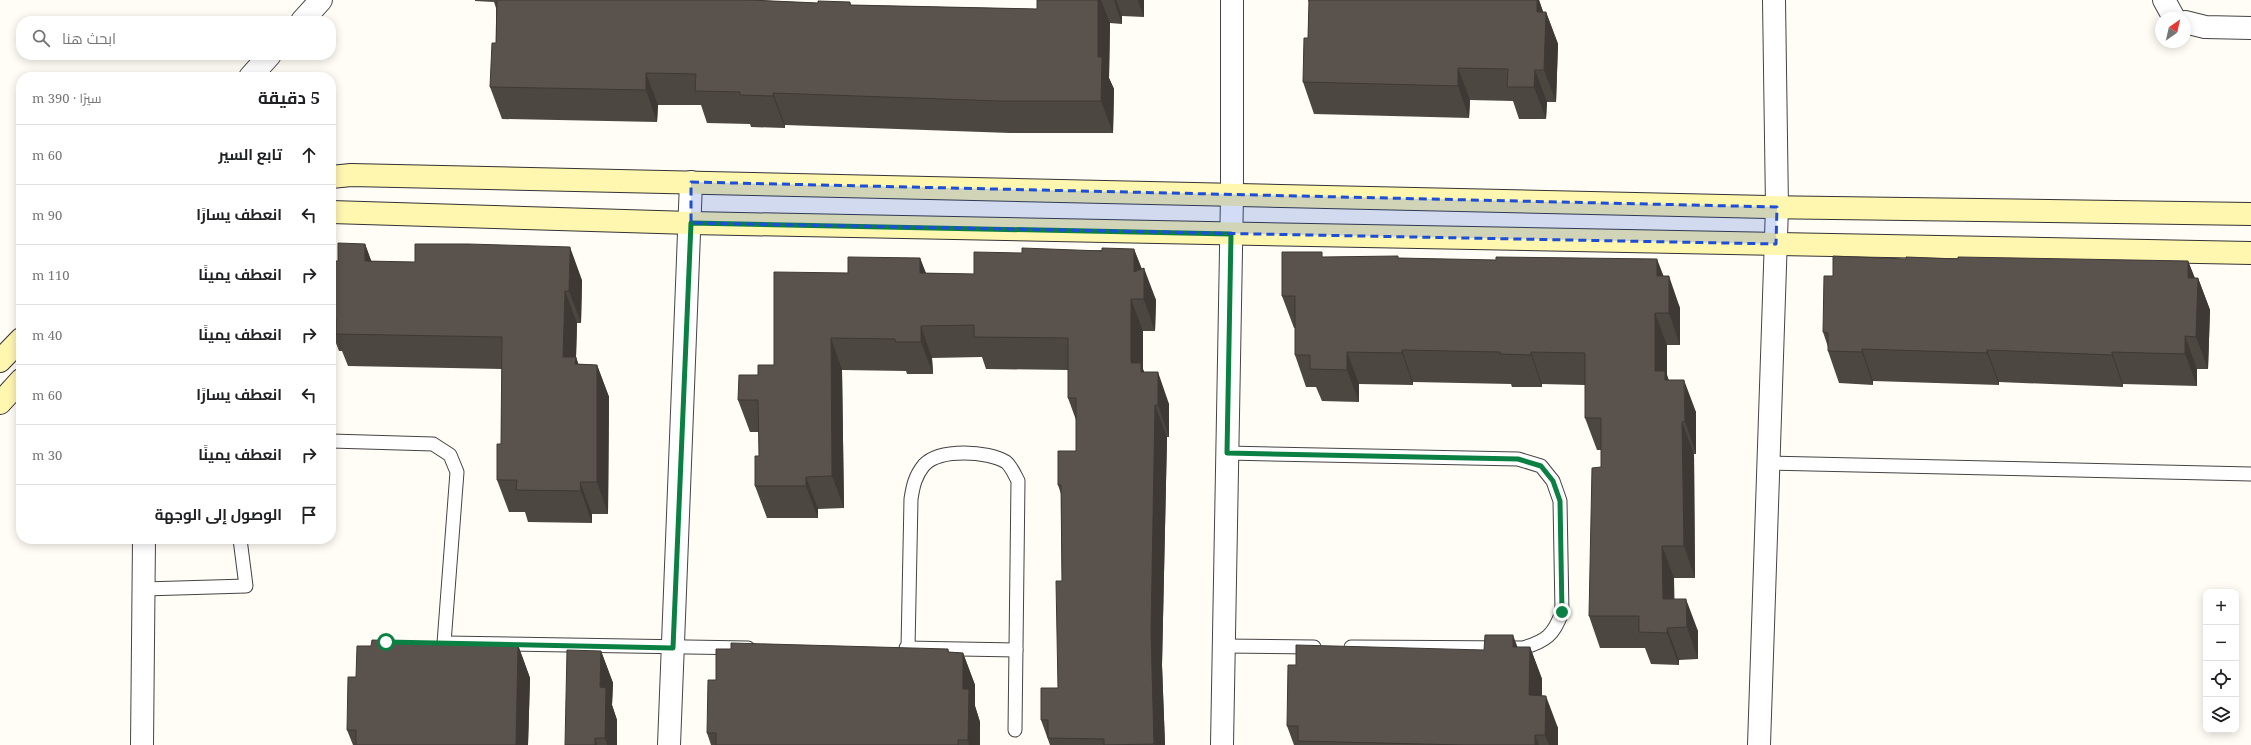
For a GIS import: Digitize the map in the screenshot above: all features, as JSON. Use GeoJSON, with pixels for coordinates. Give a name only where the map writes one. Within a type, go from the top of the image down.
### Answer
{"type":"FeatureCollection","features":[{"type":"Feature","properties":{"kind":"street"},"geometry":{"type":"LineString","coordinates":[[307,16],[321,0]]}},
{"type":"Feature","properties":{"kind":"street"},"geometry":{"type":"LineString","coordinates":[[1222,745],[1232,195],[1232,0]]}},
{"type":"Feature","properties":{"kind":"street"},"geometry":{"type":"LineString","coordinates":[[1758,745],[1777,207],[1774,0]]}},
{"type":"Feature","properties":{"kind":"street"},"geometry":{"type":"LineString","coordinates":[[2164,0],[2171,12]]}},
{"type":"Feature","properties":{"kind":"street"},"geometry":{"type":"LineString","coordinates":[[2191,24],[2205,27],[2251,28]]}},
{"type":"Feature","properties":{"kind":"street"},"geometry":{"type":"LineString","coordinates":[[255,72],[266,60]]}},
{"type":"Feature","properties":{"kind":"street"},"geometry":{"type":"LineString","coordinates":[[338,175],[1777,207],[2251,214]]}},
{"type":"Feature","properties":{"kind":"street"},"geometry":{"type":"LineString","coordinates":[[669,745],[692,182]]}},
{"type":"Feature","properties":{"kind":"street"},"geometry":{"type":"LineString","coordinates":[[336,212],[691,223],[2251,253]]}},
{"type":"Feature","properties":{"kind":"street"},"geometry":{"type":"LineString","coordinates":[[0,361],[16,344]]}},
{"type":"Feature","properties":{"kind":"street"},"geometry":{"type":"LineString","coordinates":[[0,403],[16,385]]}},
{"type":"Feature","properties":{"kind":"street"},"geometry":{"type":"LineString","coordinates":[[142,745],[144,544]]}},
{"type":"Feature","properties":{"kind":"lane"},"geometry":{"type":"LineString","coordinates":[[336,441],[433,444],[450,455],[457,472],[444,643]]}},
{"type":"Feature","properties":{"kind":"lane"},"geometry":{"type":"LineString","coordinates":[[1227,453],[1518,459],[1541,466],[1553,481],[1560,501],[1562,612],[1556,628],[1542,643],[1523,648],[1342,647]]}},
{"type":"Feature","properties":{"kind":"lane"},"geometry":{"type":"LineString","coordinates":[[908,648],[911,499],[914,480],[925,464],[947,454],[984,454],[1007,463],[1018,481],[1015,730]]}},
{"type":"Feature","properties":{"kind":"lane"},"geometry":{"type":"LineString","coordinates":[[1768,463],[2251,474]]}},
{"type":"Feature","properties":{"kind":"lane"},"geometry":{"type":"LineString","coordinates":[[144,589],[246,586],[241,544]]}},
{"type":"Feature","properties":{"kind":"lane"},"geometry":{"type":"LineString","coordinates":[[430,643],[673,648],[759,648]]}},
{"type":"Feature","properties":{"kind":"lane"},"geometry":{"type":"LineString","coordinates":[[1224,646],[1326,647]]}},
{"type":"Feature","properties":{"kind":"lane"},"geometry":{"type":"LineString","coordinates":[[893,648],[1016,650]]}},
{"type":"Feature","properties":{"kind":"highlighted area"},"geometry":{"type":"Polygon","coordinates":[[[691,182],[1777,207],[1776,244],[691,223],[691,182]]]}},
{"type":"Feature","properties":{"kind":"building"},"geometry":{"type":"Polygon","coordinates":[[[497,0],[749,0],[818,3],[818,1],[850,2],[850,5],[1037,9],[1037,0],[1098,0],[1098,57],[1102,57],[1101,101],[999,101],[773,93],[773,96],[740,95],[740,92],[695,91],[696,74],[646,73],[646,90],[490,87],[492,43],[496,43],[497,0]]]}},
{"type":"Feature","properties":{"kind":"building"},"geometry":{"type":"Polygon","coordinates":[[[1309,0],[1537,0],[1537,12],[1546,12],[1544,70],[1535,70],[1534,87],[1507,87],[1508,69],[1458,68],[1458,86],[1303,82],[1304,38],[1308,38],[1309,0]]]}},
{"type":"Feature","properties":{"kind":"building"},"geometry":{"type":"Polygon","coordinates":[[[338,243],[365,244],[365,261],[415,262],[415,244],[570,247],[569,291],[565,291],[563,357],[576,357],[575,364],[597,365],[597,482],[580,482],[581,491],[516,490],[517,480],[497,480],[497,444],[501,444],[502,337],[336,334],[336,261],[338,261],[338,243]]]}},
{"type":"Feature","properties":{"kind":"building"},"geometry":{"type":"Polygon","coordinates":[[[1022,248],[1102,251],[1102,248],[1134,249],[1134,272],[1144,268],[1144,299],[1131,299],[1131,363],[1141,363],[1141,372],[1158,372],[1158,405],[1155,405],[1151,633],[1154,744],[1104,745],[1104,739],[1048,738],[1048,720],[1041,720],[1041,688],[1058,688],[1056,581],[1062,581],[1061,485],[1058,485],[1058,451],[1076,451],[1076,398],[1068,398],[1068,338],[974,337],[974,325],[921,326],[921,342],[895,342],[895,339],[831,338],[832,476],[806,477],[806,486],[755,486],[755,456],[759,456],[758,400],[738,400],[739,375],[758,375],[758,365],[774,365],[774,272],[848,273],[848,257],[920,258],[920,273],[974,274],[974,252],[1022,253],[1022,248]]]}},
{"type":"Feature","properties":{"kind":"building"},"geometry":{"type":"Polygon","coordinates":[[[1282,252],[1322,252],[1322,257],[1398,256],[1398,258],[1496,260],[1496,257],[1657,259],[1657,276],[1669,276],[1669,313],[1655,313],[1655,371],[1665,371],[1665,380],[1684,380],[1685,421],[1682,422],[1684,546],[1662,546],[1663,599],[1686,599],[1687,627],[1667,628],[1667,633],[1639,632],[1639,616],[1589,616],[1592,468],[1601,467],[1601,418],[1585,418],[1585,353],[1531,352],[1531,355],[1500,354],[1500,352],[1402,350],[1402,353],[1347,352],[1347,370],[1310,369],[1310,355],[1295,355],[1295,296],[1282,296],[1282,252]]]}},
{"type":"Feature","properties":{"kind":"building"},"geometry":{"type":"Polygon","coordinates":[[[1833,256],[1906,259],[1906,257],[1958,259],[1958,257],[2188,261],[2188,278],[2198,278],[2196,337],[2185,336],[2185,354],[2112,352],[2112,355],[1987,350],[1987,353],[1862,349],[1862,352],[1828,351],[1828,333],[1823,332],[1824,276],[1833,276],[1833,256]]]}},
{"type":"Feature","properties":{"kind":"building"},"geometry":{"type":"Polygon","coordinates":[[[1485,635],[1513,635],[1513,647],[1530,647],[1529,695],[1546,696],[1545,735],[1535,735],[1535,745],[1463,745],[1298,741],[1298,726],[1287,726],[1288,665],[1296,665],[1296,645],[1484,650],[1485,635]]]}},
{"type":"Feature","properties":{"kind":"building"},"geometry":{"type":"Polygon","coordinates":[[[372,640],[518,645],[516,745],[356,745],[356,730],[347,730],[348,677],[356,677],[357,646],[371,646],[372,640]]]}},
{"type":"Feature","properties":{"kind":"building"},"geometry":{"type":"Polygon","coordinates":[[[731,643],[948,649],[948,652],[963,653],[963,689],[969,689],[968,740],[958,740],[958,745],[716,745],[716,733],[707,733],[708,680],[716,680],[716,649],[731,649],[731,643]]]}},
{"type":"Feature","properties":{"kind":"building"},"geometry":{"type":"Polygon","coordinates":[[[567,650],[601,651],[600,687],[606,688],[605,738],[595,738],[595,745],[565,745],[567,650]]]}},
{"type":"Feature","properties":{"kind":"route"},"geometry":{"type":"LineString","coordinates":[[386,642],[673,648],[691,223],[1231,234],[1227,453],[1518,459],[1541,466],[1553,481],[1560,501],[1562,612]]}}]}
